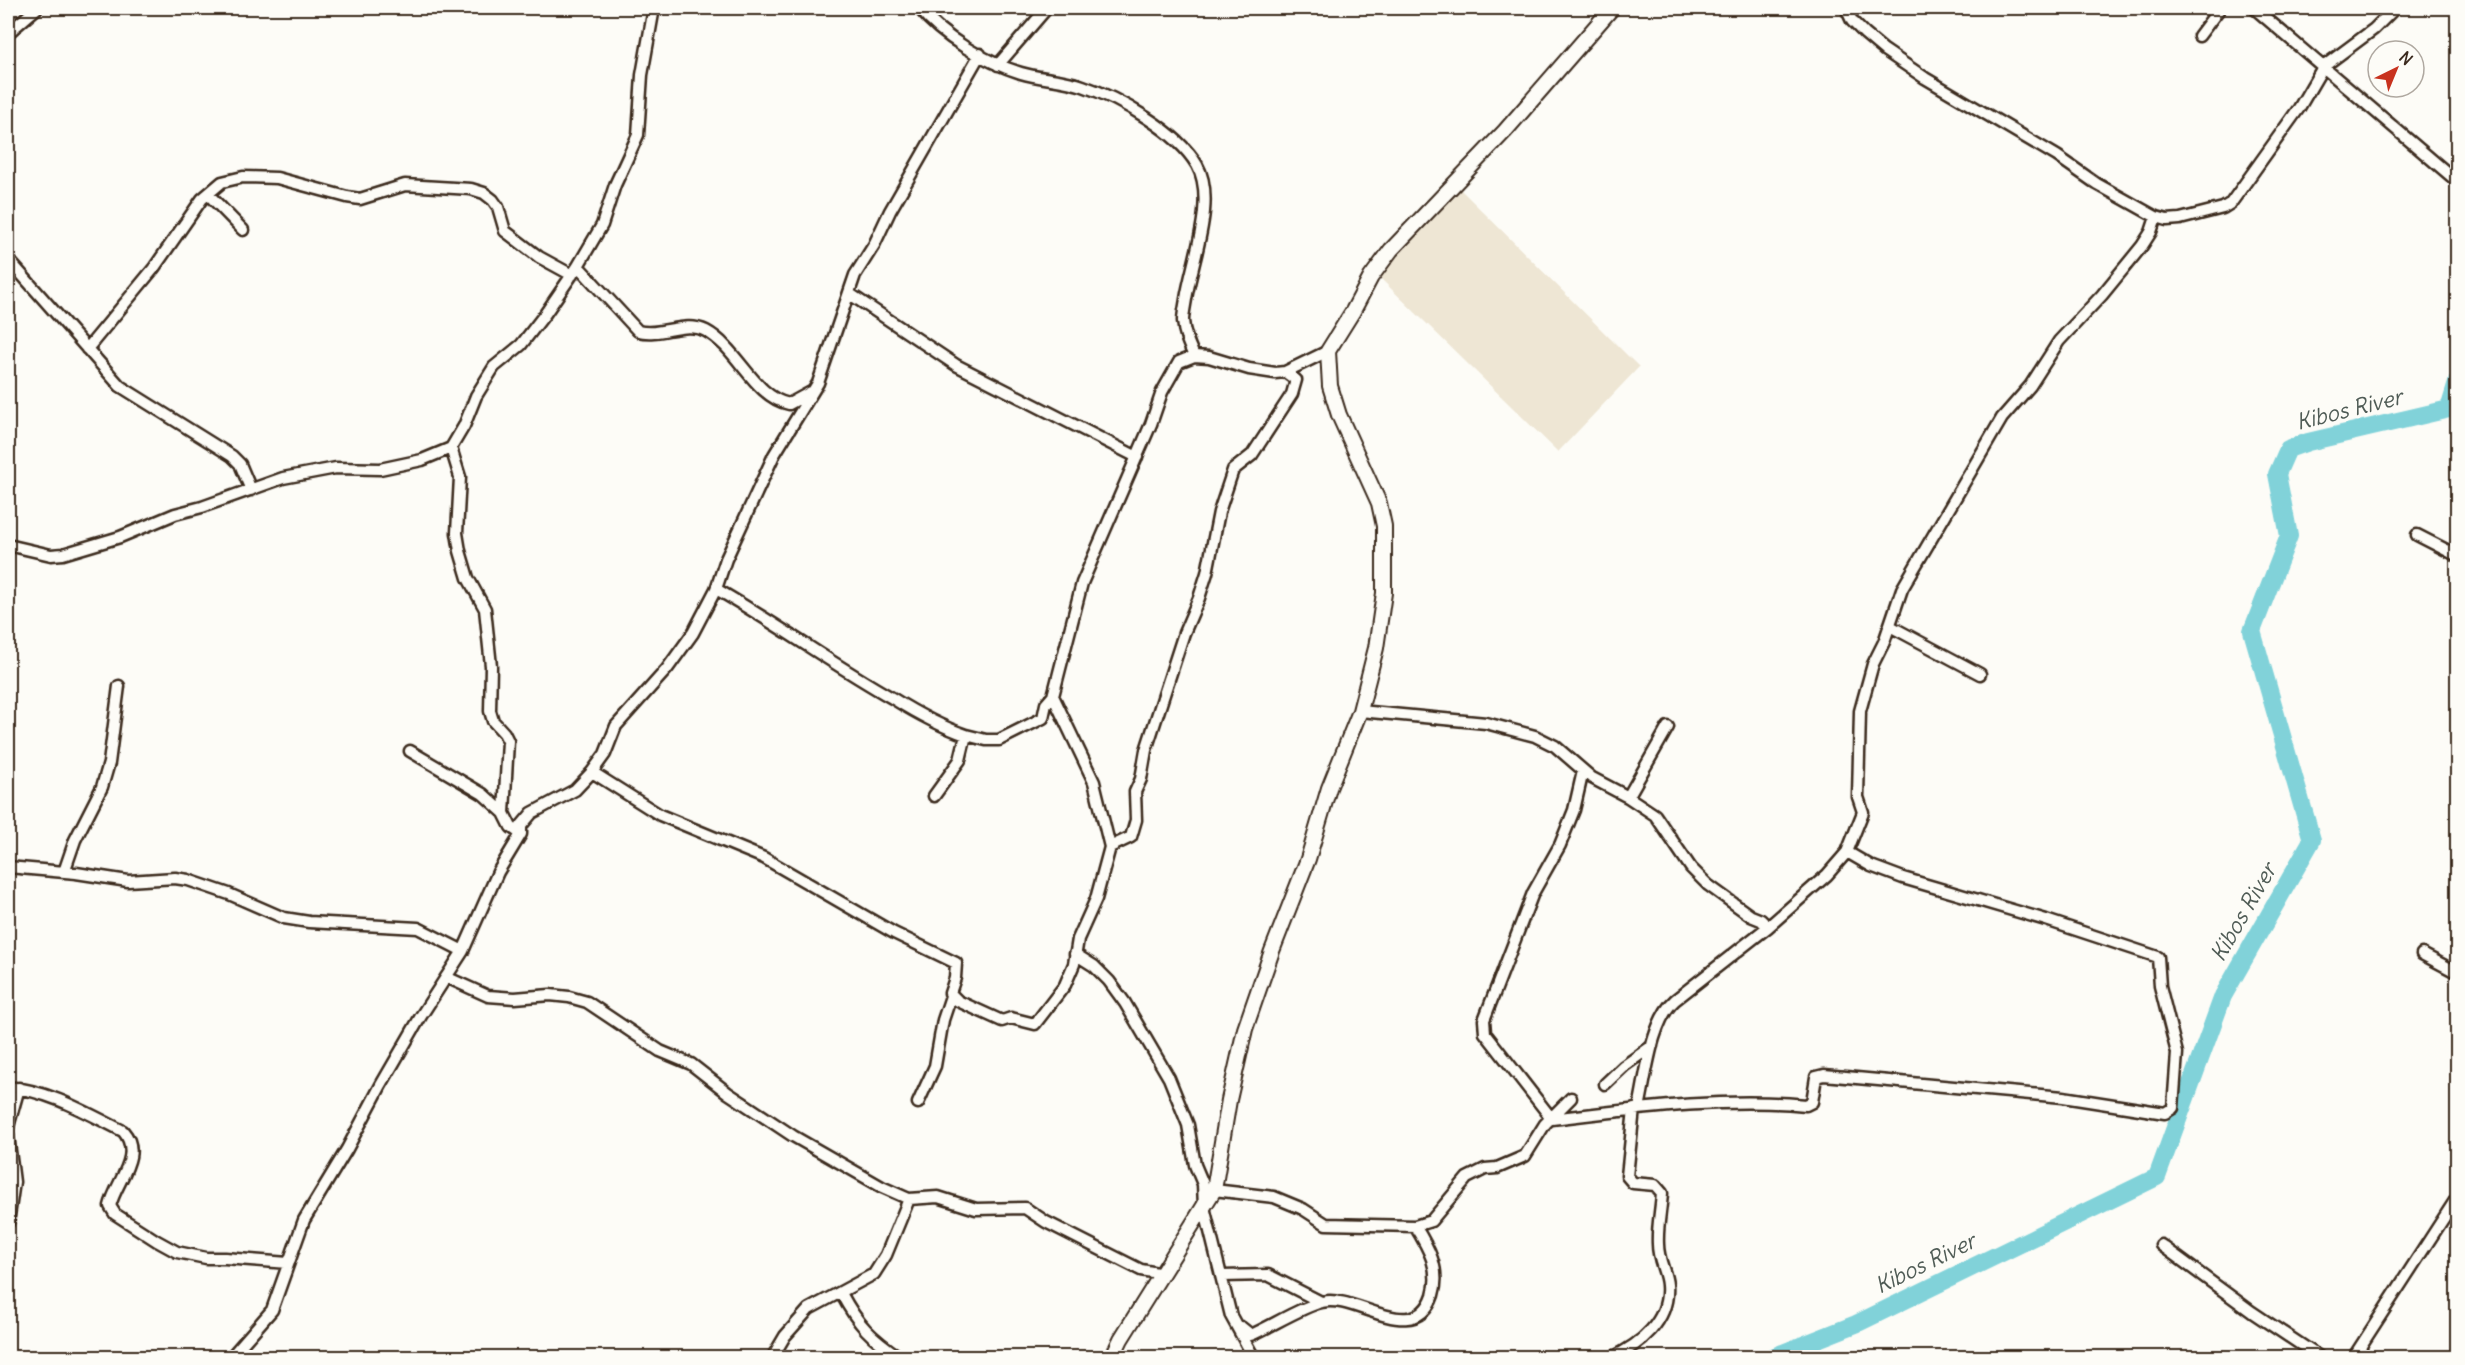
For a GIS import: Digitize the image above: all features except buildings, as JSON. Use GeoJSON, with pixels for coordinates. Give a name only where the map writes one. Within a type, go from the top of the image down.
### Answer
{"type":"FeatureCollection","features":[{"type":"Feature","properties":{"kind":"main road"},"geometry":{"type":"LineString","coordinates":[[1112,1358],[1121,1339],[1215,1190],[1229,1100],[1245,1029],[1272,951],[1308,860],[1329,788],[1360,711],[1376,648],[1384,593],[1384,526],[1379,503],[1339,416],[1330,386],[1328,351],[1371,277],[1391,250],[1505,131],[1612,8]]}},
{"type":"Feature","properties":{"kind":"street"},"geometry":{"type":"LineString","coordinates":[[8,33],[37,8]]}},
{"type":"Feature","properties":{"kind":"street"},"geometry":{"type":"LineString","coordinates":[[8,545],[51,555],[63,554],[120,537],[176,514],[283,478],[336,468],[380,469],[422,460],[451,448],[464,426],[476,396],[494,367],[521,345],[575,271],[602,225],[615,185],[638,135],[642,75],[654,8]]}},
{"type":"Feature","properties":{"kind":"street"},"geometry":{"type":"LineString","coordinates":[[919,8],[930,22],[955,42],[998,65],[1020,73],[1080,85],[1101,92],[1160,127],[1175,138],[1193,159],[1202,179],[1204,207],[1183,320],[1187,340],[1194,356]]}},
{"type":"Feature","properties":{"kind":"street"},"geometry":{"type":"LineString","coordinates":[[998,65],[1047,8]]}},
{"type":"Feature","properties":{"kind":"street"},"geometry":{"type":"LineString","coordinates":[[1846,8],[1852,21],[1865,34],[1917,73],[2057,156],[2097,184],[2156,217],[2167,220],[2180,219],[2227,206],[2300,108],[2322,68],[2374,29],[2395,8]]}},
{"type":"Feature","properties":{"kind":"street"},"geometry":{"type":"LineString","coordinates":[[2199,36],[2220,8]]}},
{"type":"Feature","properties":{"kind":"street"},"geometry":{"type":"LineString","coordinates":[[2254,8],[2457,182]]}},
{"type":"Feature","properties":{"kind":"street"},"geometry":{"type":"LineString","coordinates":[[230,1358],[272,1310],[304,1220],[347,1149],[381,1085],[463,951],[498,872],[521,834],[521,826],[532,813],[574,790],[592,772],[605,754],[616,726],[682,650],[716,589],[726,559],[774,455],[816,388],[855,275],[980,54]]}},
{"type":"Feature","properties":{"kind":"street"},"geometry":{"type":"LineString","coordinates":[[87,349],[154,268],[202,199],[222,182],[243,177],[277,178],[347,198],[360,199],[405,185],[471,189],[484,193],[498,207],[506,231],[517,241],[539,257],[575,271],[638,331],[662,332],[694,326],[706,331],[720,340],[771,397],[781,402],[789,404],[816,388]]}},
{"type":"Feature","properties":{"kind":"street"},"geometry":{"type":"LineString","coordinates":[[208,194],[243,230]]}},
{"type":"Feature","properties":{"kind":"street"},"geometry":{"type":"LineString","coordinates":[[1611,1358],[1640,1342],[1654,1328],[1662,1312],[1667,1289],[1666,1278],[1659,1262],[1658,1242],[1662,1193],[1655,1185],[1633,1183],[1628,1176],[1637,1109],[1652,1046],[1663,1012],[1768,927],[1827,875],[1847,852],[1863,812],[1858,797],[1860,711],[1873,664],[1890,626],[1902,589],[2002,418],[2030,386],[2059,341],[2102,295],[2142,246],[2151,232],[2156,217]]}},
{"type":"Feature","properties":{"kind":"street"},"geometry":{"type":"LineString","coordinates":[[8,259],[126,391],[232,456],[240,464],[251,490]]}},
{"type":"Feature","properties":{"kind":"street"},"geometry":{"type":"LineString","coordinates":[[850,294],[956,365],[1137,457]]}},
{"type":"Feature","properties":{"kind":"street"},"geometry":{"type":"LineString","coordinates":[[716,589],[757,612],[845,672],[938,726],[986,740],[999,740],[1042,718],[1046,704],[1053,696],[1082,583],[1172,371],[1185,358],[1194,356],[1209,357],[1261,372],[1285,372],[1328,351]]}},
{"type":"Feature","properties":{"kind":"street"},"geometry":{"type":"LineString","coordinates":[[1110,847],[1131,837],[1136,820],[1135,792],[1141,779],[1148,741],[1184,633],[1204,582],[1219,512],[1233,470],[1252,455],[1292,394],[1296,380],[1285,372]]}},
{"type":"Feature","properties":{"kind":"street"},"geometry":{"type":"LineString","coordinates":[[451,448],[460,477],[457,533],[460,551],[468,578],[479,594],[486,619],[491,666],[490,711],[493,721],[508,741],[504,813]]}},
{"type":"Feature","properties":{"kind":"street"},"geometry":{"type":"LineString","coordinates":[[2417,535],[2457,556]]}},
{"type":"Feature","properties":{"kind":"street"},"geometry":{"type":"LineString","coordinates":[[1890,626],[1980,674]]}},
{"type":"Feature","properties":{"kind":"street"},"geometry":{"type":"LineString","coordinates":[[64,872],[75,840],[104,779],[109,763],[119,686]]}},
{"type":"Feature","properties":{"kind":"street"},"geometry":{"type":"LineString","coordinates":[[951,996],[1002,1021],[1011,1018],[1035,1024],[1065,985],[1074,964],[1078,939],[1096,899],[1110,847],[1094,782],[1053,696]]}},
{"type":"Feature","properties":{"kind":"street"},"geometry":{"type":"LineString","coordinates":[[1360,711],[1416,718],[1453,718],[1508,727],[1555,746],[1583,771],[1629,797],[1655,815],[1665,827],[1676,850],[1708,885],[1768,927]]}},
{"type":"Feature","properties":{"kind":"street"},"geometry":{"type":"LineString","coordinates":[[1629,797],[1668,727]]}},
{"type":"Feature","properties":{"kind":"street"},"geometry":{"type":"LineString","coordinates":[[934,796],[960,760],[966,735]]}},
{"type":"Feature","properties":{"kind":"street"},"geometry":{"type":"LineString","coordinates":[[410,751],[483,794],[504,813],[511,827],[521,834]]}},
{"type":"Feature","properties":{"kind":"street"},"geometry":{"type":"LineString","coordinates":[[1552,1119],[1485,1033],[1484,1020],[1533,893],[1560,845],[1574,810],[1583,771]]}},
{"type":"Feature","properties":{"kind":"street"},"geometry":{"type":"LineString","coordinates":[[592,772],[660,815],[765,858],[894,933],[956,963],[957,970],[943,1020],[935,1066],[918,1103]]}},
{"type":"Feature","properties":{"kind":"street"},"geometry":{"type":"LineString","coordinates":[[1552,1119],[1637,1109],[1720,1103],[1806,1105],[1812,1102],[1816,1077],[1824,1074],[2063,1097],[2165,1113],[2173,1108],[2177,1053],[2160,986],[2158,957],[2046,920],[1904,878],[1871,866],[1847,852]]}},
{"type":"Feature","properties":{"kind":"street"},"geometry":{"type":"LineString","coordinates":[[8,867],[128,881],[175,878],[188,880],[229,894],[284,918],[309,922],[418,928],[463,951]]}},
{"type":"Feature","properties":{"kind":"street"},"geometry":{"type":"LineString","coordinates":[[1075,954],[1094,966],[1109,981],[1125,1003],[1169,1078],[1188,1125],[1195,1165],[1203,1184],[1204,1207],[1234,1324],[1254,1358]]}},
{"type":"Feature","properties":{"kind":"street"},"geometry":{"type":"LineString","coordinates":[[2422,954],[2457,973]]}},
{"type":"Feature","properties":{"kind":"street"},"geometry":{"type":"LineString","coordinates":[[446,977],[488,996],[515,998],[550,995],[587,1002],[660,1051],[691,1064],[728,1093],[793,1136],[882,1187],[909,1199],[938,1197],[976,1209],[1025,1208],[1046,1222],[1141,1270],[1163,1274]]}},
{"type":"Feature","properties":{"kind":"street"},"geometry":{"type":"LineString","coordinates":[[1605,1084],[1624,1066],[1652,1046]]}},
{"type":"Feature","properties":{"kind":"street"},"geometry":{"type":"LineString","coordinates":[[8,1127],[13,1088],[57,1097],[123,1131],[129,1138],[131,1157],[110,1206],[115,1214],[177,1252],[206,1258],[288,1263]]}},
{"type":"Feature","properties":{"kind":"street"},"geometry":{"type":"LineString","coordinates":[[1215,1190],[1274,1197],[1303,1209],[1326,1224],[1415,1226],[1431,1221],[1467,1178],[1485,1169],[1497,1168],[1524,1156],[1539,1133],[1571,1098]]}},
{"type":"Feature","properties":{"kind":"street"},"geometry":{"type":"LineString","coordinates":[[8,1135],[14,1182],[8,1223]]}},
{"type":"Feature","properties":{"kind":"street"},"geometry":{"type":"LineString","coordinates":[[2353,1358],[2457,1196]]}},
{"type":"Feature","properties":{"kind":"street"},"geometry":{"type":"LineString","coordinates":[[772,1358],[785,1336],[804,1313],[874,1274],[881,1266],[909,1199]]}},
{"type":"Feature","properties":{"kind":"street"},"geometry":{"type":"LineString","coordinates":[[1234,1324],[1251,1335],[1322,1302],[1341,1300],[1380,1316],[1395,1319],[1412,1317],[1423,1310],[1433,1294],[1434,1261],[1415,1226]]}},
{"type":"Feature","properties":{"kind":"street"},"geometry":{"type":"LineString","coordinates":[[2161,1245],[2252,1312],[2321,1358]]}},
{"type":"Feature","properties":{"kind":"street"},"geometry":{"type":"LineString","coordinates":[[1222,1276],[1268,1275],[1322,1302]]}},
{"type":"Feature","properties":{"kind":"street"},"geometry":{"type":"LineString","coordinates":[[841,1293],[854,1318],[865,1331],[901,1358]]}},
{"type":"Feature","properties":{"kind":"shaded area"},"geometry":{"type":"Polygon","coordinates":[[[1459,188],[1639,367],[1558,452],[1379,277],[1459,188]]]}},
{"type":"Feature","properties":{"kind":"waterway","name":"Kibos River"},"geometry":{"type":"LineString","coordinates":[[1770,1358],[1856,1324],[2157,1177],[2223,996],[2312,840],[2252,631],[2289,536],[2277,474],[2288,449],[2308,442],[2449,409],[2458,380]]}}]}
